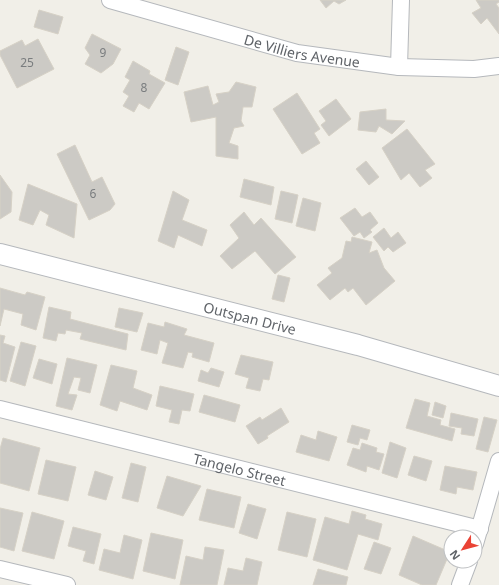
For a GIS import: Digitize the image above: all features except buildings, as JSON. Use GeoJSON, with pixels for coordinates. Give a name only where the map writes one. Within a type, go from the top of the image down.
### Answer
{"type":"FeatureCollection","features":[{"type":"Feature","properties":{"kind":"street","name":"De Villiers Avenue"},"geometry":{"type":"LineString","coordinates":[[110,0],[298,53],[399,67],[474,69],[499,66]]}},
{"type":"Feature","properties":{"kind":"street"},"geometry":{"type":"LineString","coordinates":[[399,67],[401,0]]}},
{"type":"Feature","properties":{"kind":"street","name":"Outspan Drive"},"geometry":{"type":"LineString","coordinates":[[0,254],[358,345],[499,386]]}},
{"type":"Feature","properties":{"kind":"street","name":"Tangelo Street"},"geometry":{"type":"LineString","coordinates":[[0,409],[480,529]]}},
{"type":"Feature","properties":{"kind":"street"},"geometry":{"type":"LineString","coordinates":[[480,529],[499,461]]}},
{"type":"Feature","properties":{"kind":"street"},"geometry":{"type":"LineString","coordinates":[[0,569],[67,585]]}},
{"type":"Feature","properties":{"kind":"street"},"geometry":{"type":"LineString","coordinates":[[464,584],[467,569]]}}]}
